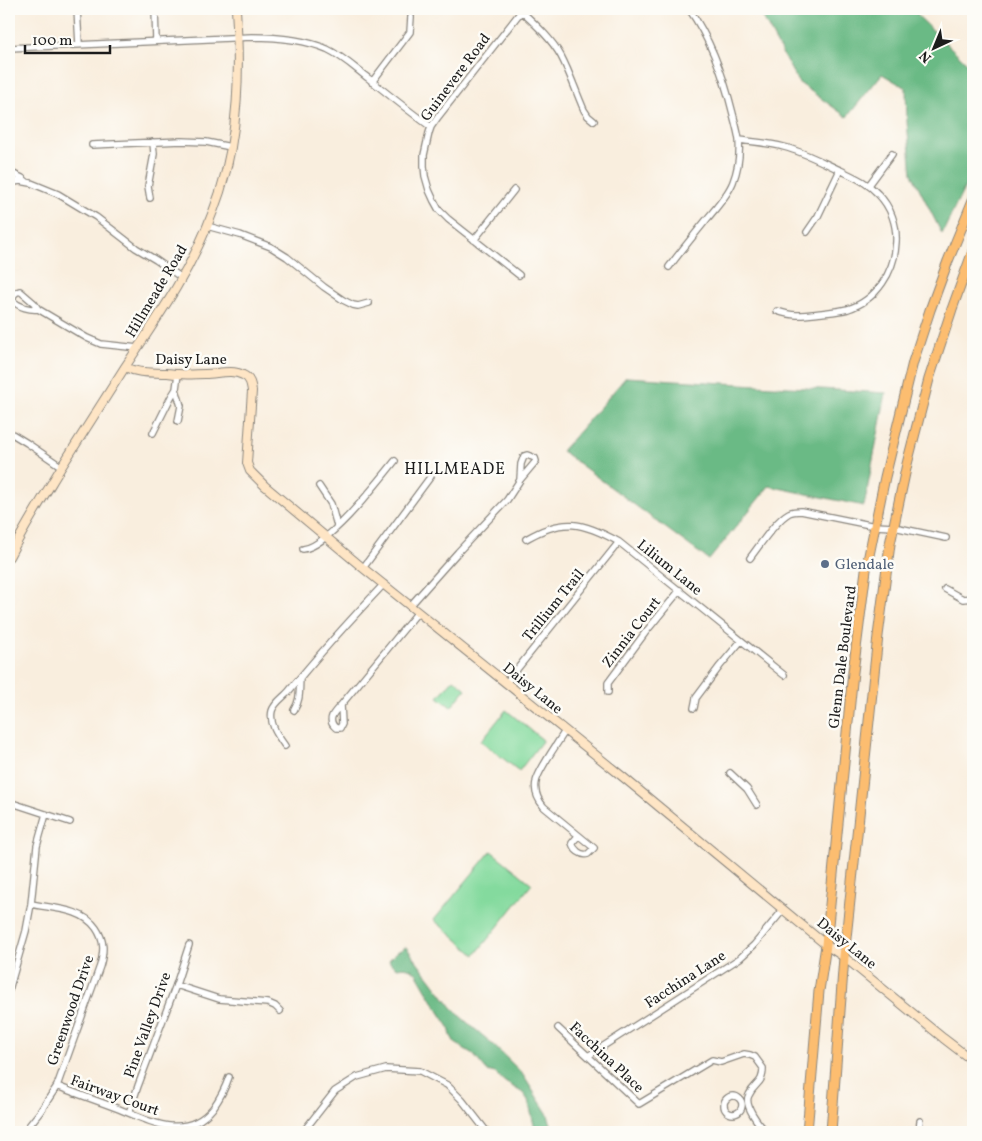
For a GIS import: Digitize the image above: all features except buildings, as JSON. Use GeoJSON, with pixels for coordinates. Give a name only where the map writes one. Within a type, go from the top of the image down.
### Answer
{"type":"FeatureCollection","features":[{"type":"Feature","properties":{"kind":"main road","name":"Glenn Dale Boulevard"},"geometry":{"type":"LineString","coordinates":[[806,1130],[853,672],[866,570],[884,477],[913,362],[942,278],[973,200]]}},
{"type":"Feature","properties":{"kind":"main road"},"geometry":{"type":"LineString","coordinates":[[830,1132],[844,957],[885,579],[906,464],[929,379],[973,251]]}},
{"type":"Feature","properties":{"kind":"street"},"geometry":{"type":"LineString","coordinates":[[77,9],[79,44]]}},
{"type":"Feature","properties":{"kind":"street"},"geometry":{"type":"LineString","coordinates":[[155,9],[156,41]]}},
{"type":"Feature","properties":{"kind":"street","name":"Hillmeade Road"},"geometry":{"type":"LineString","coordinates":[[9,557],[26,524],[182,278],[207,226],[222,186],[231,147],[238,95],[239,73],[236,9]]}},
{"type":"Feature","properties":{"kind":"street"},"geometry":{"type":"LineString","coordinates":[[521,9],[556,48],[584,110],[594,121]]}},
{"type":"Feature","properties":{"kind":"street","name":"Guinevere Road"},"geometry":{"type":"LineString","coordinates":[[519,275],[441,212],[429,190],[424,171],[424,160],[427,140],[432,127],[521,9]]}},
{"type":"Feature","properties":{"kind":"street"},"geometry":{"type":"LineString","coordinates":[[669,267],[731,186],[737,167],[739,140],[730,99],[719,67],[704,34],[689,9]]}},
{"type":"Feature","properties":{"kind":"street"},"geometry":{"type":"LineString","coordinates":[[372,82],[411,30],[412,18]]}},
{"type":"Feature","properties":{"kind":"street"},"geometry":{"type":"LineString","coordinates":[[9,48],[238,37],[280,38],[303,42],[332,52],[432,127]]}},
{"type":"Feature","properties":{"kind":"street"},"geometry":{"type":"LineString","coordinates":[[739,140],[784,147],[810,156],[862,180],[882,198],[893,218],[896,232],[894,260],[883,283],[872,295],[845,310],[795,315],[777,310]]}},
{"type":"Feature","properties":{"kind":"street"},"geometry":{"type":"LineString","coordinates":[[92,145],[181,141],[206,142],[231,147]]}},
{"type":"Feature","properties":{"kind":"street"},"geometry":{"type":"LineString","coordinates":[[150,198],[148,186],[154,154],[153,142]]}},
{"type":"Feature","properties":{"kind":"street"},"geometry":{"type":"LineString","coordinates":[[869,185],[892,154]]}},
{"type":"Feature","properties":{"kind":"street"},"geometry":{"type":"LineString","coordinates":[[807,232],[818,216],[840,170]]}},
{"type":"Feature","properties":{"kind":"street"},"geometry":{"type":"LineString","coordinates":[[9,172],[27,182]]}},
{"type":"Feature","properties":{"kind":"street"},"geometry":{"type":"LineString","coordinates":[[9,183],[27,182],[58,194],[96,217],[136,248],[182,278]]}},
{"type":"Feature","properties":{"kind":"street"},"geometry":{"type":"LineString","coordinates":[[474,240],[514,190]]}},
{"type":"Feature","properties":{"kind":"street"},"geometry":{"type":"LineString","coordinates":[[207,226],[240,235],[271,247],[343,300],[358,306],[369,303]]}},
{"type":"Feature","properties":{"kind":"street"},"geometry":{"type":"LineString","coordinates":[[38,309],[87,338],[101,344],[138,348]]}},
{"type":"Feature","properties":{"kind":"street","name":"Daisy Lane"},"geometry":{"type":"LineString","coordinates":[[125,367],[138,372],[148,373],[235,373],[249,379],[252,391],[247,463],[249,469],[265,486],[826,945],[844,957],[973,1061]]}},
{"type":"Feature","properties":{"kind":"street"},"geometry":{"type":"LineString","coordinates":[[178,374],[176,389],[181,406],[178,421]]}},
{"type":"Feature","properties":{"kind":"street"},"geometry":{"type":"LineString","coordinates":[[153,433],[176,389]]}},
{"type":"Feature","properties":{"kind":"street"},"geometry":{"type":"LineString","coordinates":[[9,432],[62,467]]}},
{"type":"Feature","properties":{"kind":"street"},"geometry":{"type":"LineString","coordinates":[[303,549],[309,549],[326,537],[357,507],[395,461]]}},
{"type":"Feature","properties":{"kind":"street"},"geometry":{"type":"LineString","coordinates":[[363,568],[431,476]]}},
{"type":"Feature","properties":{"kind":"street"},"geometry":{"type":"LineString","coordinates":[[410,606],[507,500],[520,480]]}},
{"type":"Feature","properties":{"kind":"street"},"geometry":{"type":"LineString","coordinates":[[319,486],[331,504],[337,526]]}},
{"type":"Feature","properties":{"kind":"street"},"geometry":{"type":"LineString","coordinates":[[750,558],[776,525],[790,513],[796,511],[875,526],[894,527],[946,538]]}},
{"type":"Feature","properties":{"kind":"street","name":"Lilium Lane"},"geometry":{"type":"LineString","coordinates":[[526,539],[541,530],[565,524],[586,527],[604,533],[619,542],[680,590],[784,675]]}},
{"type":"Feature","properties":{"kind":"street","name":"Trillium Trail"},"geometry":{"type":"LineString","coordinates":[[506,683],[619,542]]}},
{"type":"Feature","properties":{"kind":"street"},"geometry":{"type":"LineString","coordinates":[[285,746],[278,736],[271,718],[272,709],[340,630],[384,584]]}},
{"type":"Feature","properties":{"kind":"street"},"geometry":{"type":"LineString","coordinates":[[945,589],[963,599],[973,598]]}},
{"type":"Feature","properties":{"kind":"street","name":"Zinnia Court"},"geometry":{"type":"LineString","coordinates":[[608,692],[608,682],[644,633],[680,590]]}},
{"type":"Feature","properties":{"kind":"street"},"geometry":{"type":"LineString","coordinates":[[341,705],[418,612]]}},
{"type":"Feature","properties":{"kind":"street"},"geometry":{"type":"LineString","coordinates":[[694,708],[696,698],[741,641]]}},
{"type":"Feature","properties":{"kind":"street"},"geometry":{"type":"LineString","coordinates":[[294,710],[300,695],[300,677]]}},
{"type":"Feature","properties":{"kind":"street"},"geometry":{"type":"LineString","coordinates":[[288,692],[288,695],[294,699],[300,695]]}},
{"type":"Feature","properties":{"kind":"street"},"geometry":{"type":"LineString","coordinates":[[565,731],[539,774],[535,784],[536,793],[538,802],[578,836]]}},
{"type":"Feature","properties":{"kind":"street"},"geometry":{"type":"LineString","coordinates":[[730,773],[747,789],[757,805]]}},
{"type":"Feature","properties":{"kind":"street"},"geometry":{"type":"LineString","coordinates":[[9,802],[70,822]]}},
{"type":"Feature","properties":{"kind":"street"},"geometry":{"type":"LineString","coordinates":[[9,990],[26,931],[31,904],[35,856],[46,814]]}},
{"type":"Feature","properties":{"kind":"street","name":"Greenwood Drive"},"geometry":{"type":"LineString","coordinates":[[24,1132],[57,1086],[100,966],[103,944],[96,928],[84,916],[31,904]]}},
{"type":"Feature","properties":{"kind":"street","name":"Facchina Lane"},"geometry":{"type":"LineString","coordinates":[[588,1056],[740,958],[754,945],[784,910]]}},
{"type":"Feature","properties":{"kind":"street","name":"Pine Valley Drive"},"geometry":{"type":"LineString","coordinates":[[129,1113],[189,944]]}},
{"type":"Feature","properties":{"kind":"street"},"geometry":{"type":"LineString","coordinates":[[176,985],[219,999],[268,1003],[280,1010]]}},
{"type":"Feature","properties":{"kind":"street","name":"Facchina Place"},"geometry":{"type":"LineString","coordinates":[[558,1028],[639,1104],[712,1060],[721,1062],[744,1054],[756,1057],[766,1075],[744,1103],[764,1131]]}},
{"type":"Feature","properties":{"kind":"street"},"geometry":{"type":"LineString","coordinates":[[303,1132],[335,1091],[357,1077],[386,1069],[420,1070],[447,1084],[487,1132]]}},
{"type":"Feature","properties":{"kind":"street","name":"Fairway Court"},"geometry":{"type":"LineString","coordinates":[[57,1086],[167,1127],[176,1128],[190,1125],[203,1119],[226,1088],[229,1078]]}},
{"type":"Feature","properties":{"kind":"street"},"geometry":{"type":"LineString","coordinates":[[919,1132],[920,1122]]}},
{"type":"Feature","properties":{"kind":"green space"},"geometry":{"type":"Polygon","coordinates":[[[758,9],[921,9],[917,15],[973,69],[973,170],[942,234],[912,174],[906,88],[882,74],[847,117],[798,82],[758,9]]]}},
{"type":"Feature","properties":{"kind":"green space"},"geometry":{"type":"Polygon","coordinates":[[[626,377],[886,393],[864,506],[769,486],[709,560],[562,451],[626,377]]]}},
{"type":"Feature","properties":{"kind":"green space"},"geometry":{"type":"Polygon","coordinates":[[[454,679],[466,689],[451,707],[438,697],[454,679]]]}},
{"type":"Feature","properties":{"kind":"green space"},"geometry":{"type":"Polygon","coordinates":[[[506,710],[543,740],[519,771],[481,741],[506,710]]]}},
{"type":"Feature","properties":{"kind":"green space"},"geometry":{"type":"Polygon","coordinates":[[[491,851],[532,884],[475,955],[434,920],[491,851]]]}},
{"type":"Feature","properties":{"kind":"green space"},"geometry":{"type":"Polygon","coordinates":[[[406,947],[461,1017],[521,1072],[547,1113],[554,1132],[534,1132],[535,1129],[528,1100],[523,1093],[505,1082],[495,1073],[487,1071],[473,1054],[455,1043],[449,1027],[417,974],[408,968],[398,968],[391,964],[389,960],[406,947]]]}},
{"type":"Feature","properties":{"kind":"place","name":"Glendale"},"geometry":{"type":"Point","coordinates":[825,564]}},
{"type":"Feature","properties":{"kind":"district","name":"HILLMEADE"},"geometry":{"type":"Point","coordinates":[455,468]}}]}
